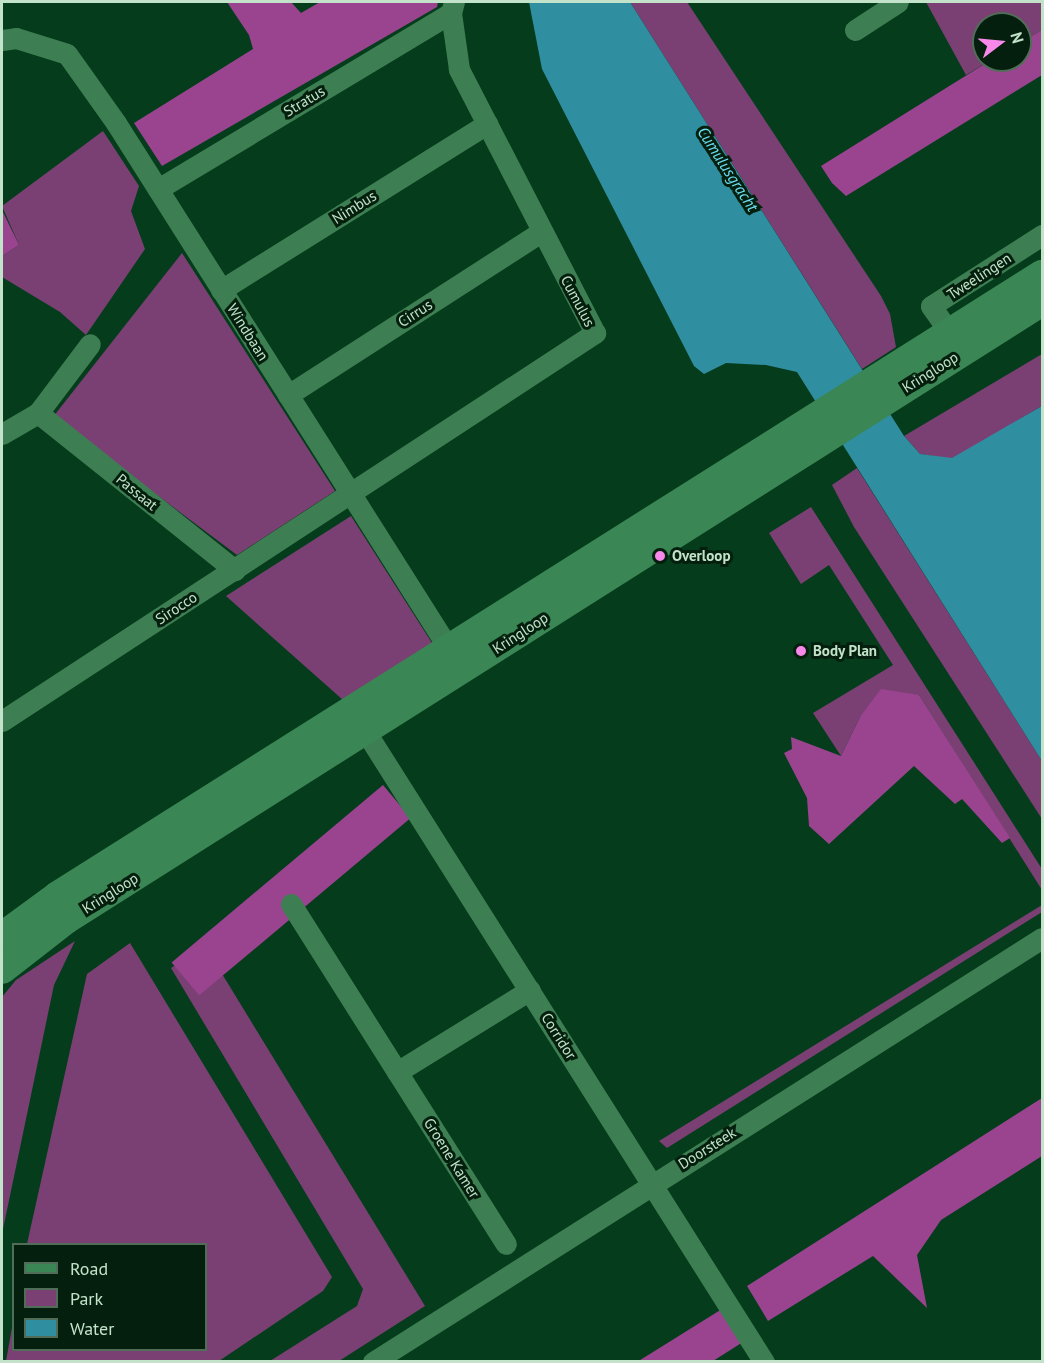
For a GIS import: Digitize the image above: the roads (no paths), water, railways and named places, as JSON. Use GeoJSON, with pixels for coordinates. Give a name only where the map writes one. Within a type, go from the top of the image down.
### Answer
{"type":"FeatureCollection","features":[{"type":"Feature","properties":{"kind":"street"},"geometry":{"type":"LineString","coordinates":[[855,30],[898,2]]}},
{"type":"Feature","properties":{"kind":"street","name":"Cumulus"},"geometry":{"type":"LineString","coordinates":[[351,494],[595,333],[459,69],[452,7]]}},
{"type":"Feature","properties":{"kind":"street","name":"Stratus"},"geometry":{"type":"LineString","coordinates":[[158,189],[452,7]]}},
{"type":"Feature","properties":{"kind":"street","name":"Windbaan"},"geometry":{"type":"LineString","coordinates":[[2,40],[16,38],[67,54],[158,189],[455,660]]}},
{"type":"Feature","properties":{"kind":"street","name":"Nimbus"},"geometry":{"type":"LineString","coordinates":[[221,290],[487,124]]}},
{"type":"Feature","properties":{"kind":"street","name":"Cirrus"},"geometry":{"type":"LineString","coordinates":[[288,395],[542,231]]}},
{"type":"Feature","properties":{"kind":"street","name":"Tweelingen"},"geometry":{"type":"LineString","coordinates":[[957,343],[931,306],[1042,235]]}},
{"type":"Feature","properties":{"kind":"street","name":"Kringloop"},"geometry":{"type":"LineString","coordinates":[[957,343],[1042,275]]}},
{"type":"Feature","properties":{"kind":"street","name":"Kringloop"},"geometry":{"type":"LineString","coordinates":[[2,969],[66,920],[359,721],[881,389],[957,343],[1042,302]]}},
{"type":"Feature","properties":{"kind":"street"},"geometry":{"type":"LineString","coordinates":[[2,434],[38,413],[90,344]]}},
{"type":"Feature","properties":{"kind":"street","name":"Passaat"},"geometry":{"type":"LineString","coordinates":[[38,413],[235,570]]}},
{"type":"Feature","properties":{"kind":"street","name":"Sirocco"},"geometry":{"type":"LineString","coordinates":[[2,721],[351,494]]}},
{"type":"Feature","properties":{"kind":"street","name":"Kringloop"},"geometry":{"type":"LineString","coordinates":[[2,937],[58,896],[359,721]]}},
{"type":"Feature","properties":{"kind":"street","name":"Corridor"},"geometry":{"type":"LineString","coordinates":[[359,721],[764,1362]]}},
{"type":"Feature","properties":{"kind":"street","name":"Groene Kamer"},"geometry":{"type":"LineString","coordinates":[[291,904],[506,1244]]}},
{"type":"Feature","properties":{"kind":"street","name":"Doorsteek"},"geometry":{"type":"LineString","coordinates":[[373,1362],[652,1183],[1042,938]]}},
{"type":"Feature","properties":{"kind":"street"},"geometry":{"type":"LineString","coordinates":[[397,1072],[530,990]]}},
{"type":"Feature","properties":{"kind":"water","name":"Cumulusgracht"},"geometry":{"type":"Polygon","coordinates":[[[529,2],[630,2],[904,436],[920,454],[952,458],[1042,406],[1042,761],[797,372],[766,365],[726,363],[704,374],[694,366],[542,69],[529,2]]]}},
{"type":"Feature","properties":{"kind":"place","name":"Overloop"},"geometry":{"type":"Point","coordinates":[660,556]}},
{"type":"Feature","properties":{"kind":"place","name":"Body Plan"},"geometry":{"type":"Point","coordinates":[801,651]}}]}
